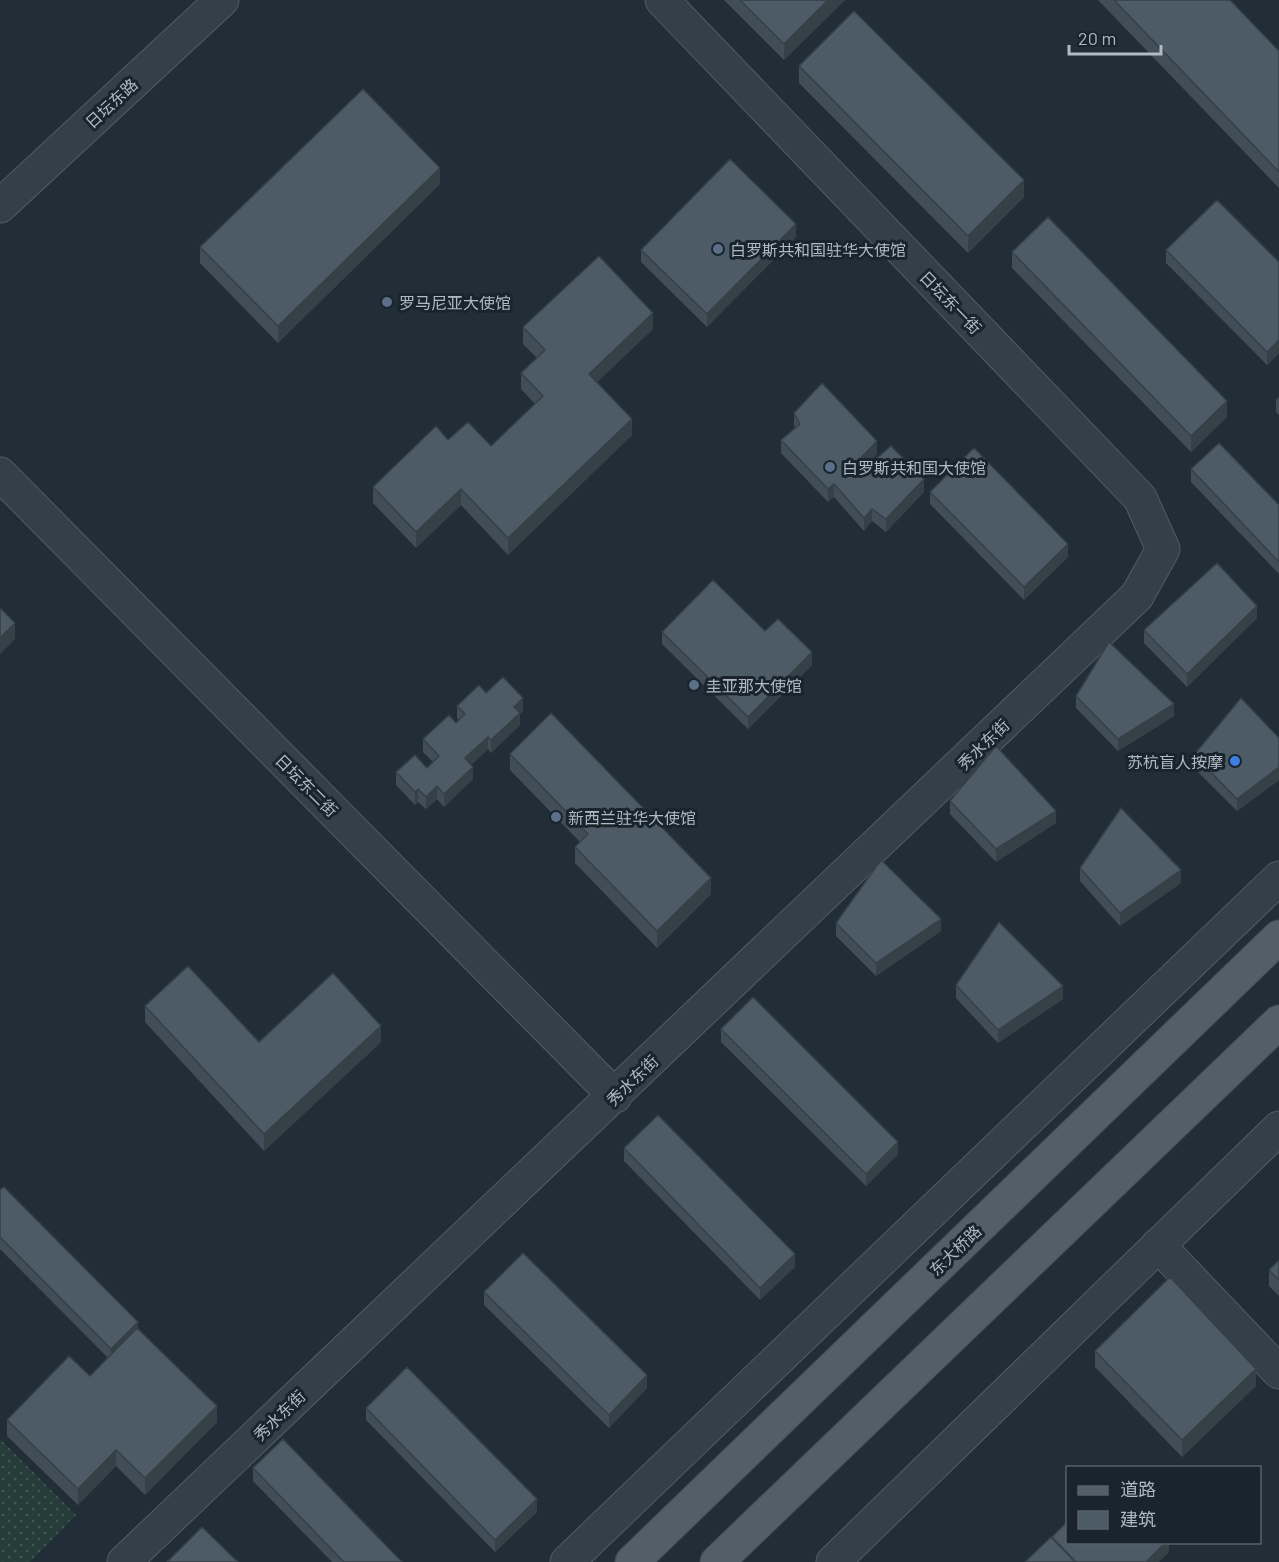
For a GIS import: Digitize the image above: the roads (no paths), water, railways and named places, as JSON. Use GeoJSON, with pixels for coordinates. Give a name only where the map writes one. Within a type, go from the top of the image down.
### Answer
{"type":"FeatureCollection","features":[{"type":"Feature","properties":{"kind":"main road","name":"东大桥路"},"geometry":{"type":"LineString","coordinates":[[632,1562],[1279,937]]}},
{"type":"Feature","properties":{"kind":"main road"},"geometry":{"type":"LineString","coordinates":[[717,1562],[1279,1022]]}},
{"type":"Feature","properties":{"kind":"street","name":"日坛东路"},"geometry":{"type":"LineString","coordinates":[[0,206],[222,0]]}},
{"type":"Feature","properties":{"kind":"street","name":"日坛东一街"},"geometry":{"type":"LineString","coordinates":[[662,0],[1140,498],[1163,549],[1137,596]]}},
{"type":"Feature","properties":{"kind":"street","name":"日坛东二街"},"geometry":{"type":"LineString","coordinates":[[0,474],[615,1096]]}},
{"type":"Feature","properties":{"kind":"street","name":"秀水东街"},"geometry":{"type":"LineString","coordinates":[[124,1562],[1137,596]]}},
{"type":"Feature","properties":{"kind":"street"},"geometry":{"type":"LineString","coordinates":[[567,1562],[1279,878]]}},
{"type":"Feature","properties":{"kind":"street"},"geometry":{"type":"LineString","coordinates":[[833,1562],[1279,1128]]}},
{"type":"Feature","properties":{"kind":"street"},"geometry":{"type":"LineString","coordinates":[[1158,1245],[1279,1372]]}},
{"type":"Feature","properties":{"kind":"place","name":"白罗斯共和国驻华大使馆"},"geometry":{"type":"Point","coordinates":[718,249]}},
{"type":"Feature","properties":{"kind":"place","name":"罗马尼亚大使馆"},"geometry":{"type":"Point","coordinates":[387,302]}},
{"type":"Feature","properties":{"kind":"place","name":"白罗斯共和国大使馆"},"geometry":{"type":"Point","coordinates":[830,467]}},
{"type":"Feature","properties":{"kind":"place","name":"圭亚那大使馆"},"geometry":{"type":"Point","coordinates":[694,685]}},
{"type":"Feature","properties":{"kind":"place","name":"苏杭盲人按摩"},"geometry":{"type":"Point","coordinates":[1235,761]}},
{"type":"Feature","properties":{"kind":"place","name":"新西兰驻华大使馆"},"geometry":{"type":"Point","coordinates":[556,817]}}]}
